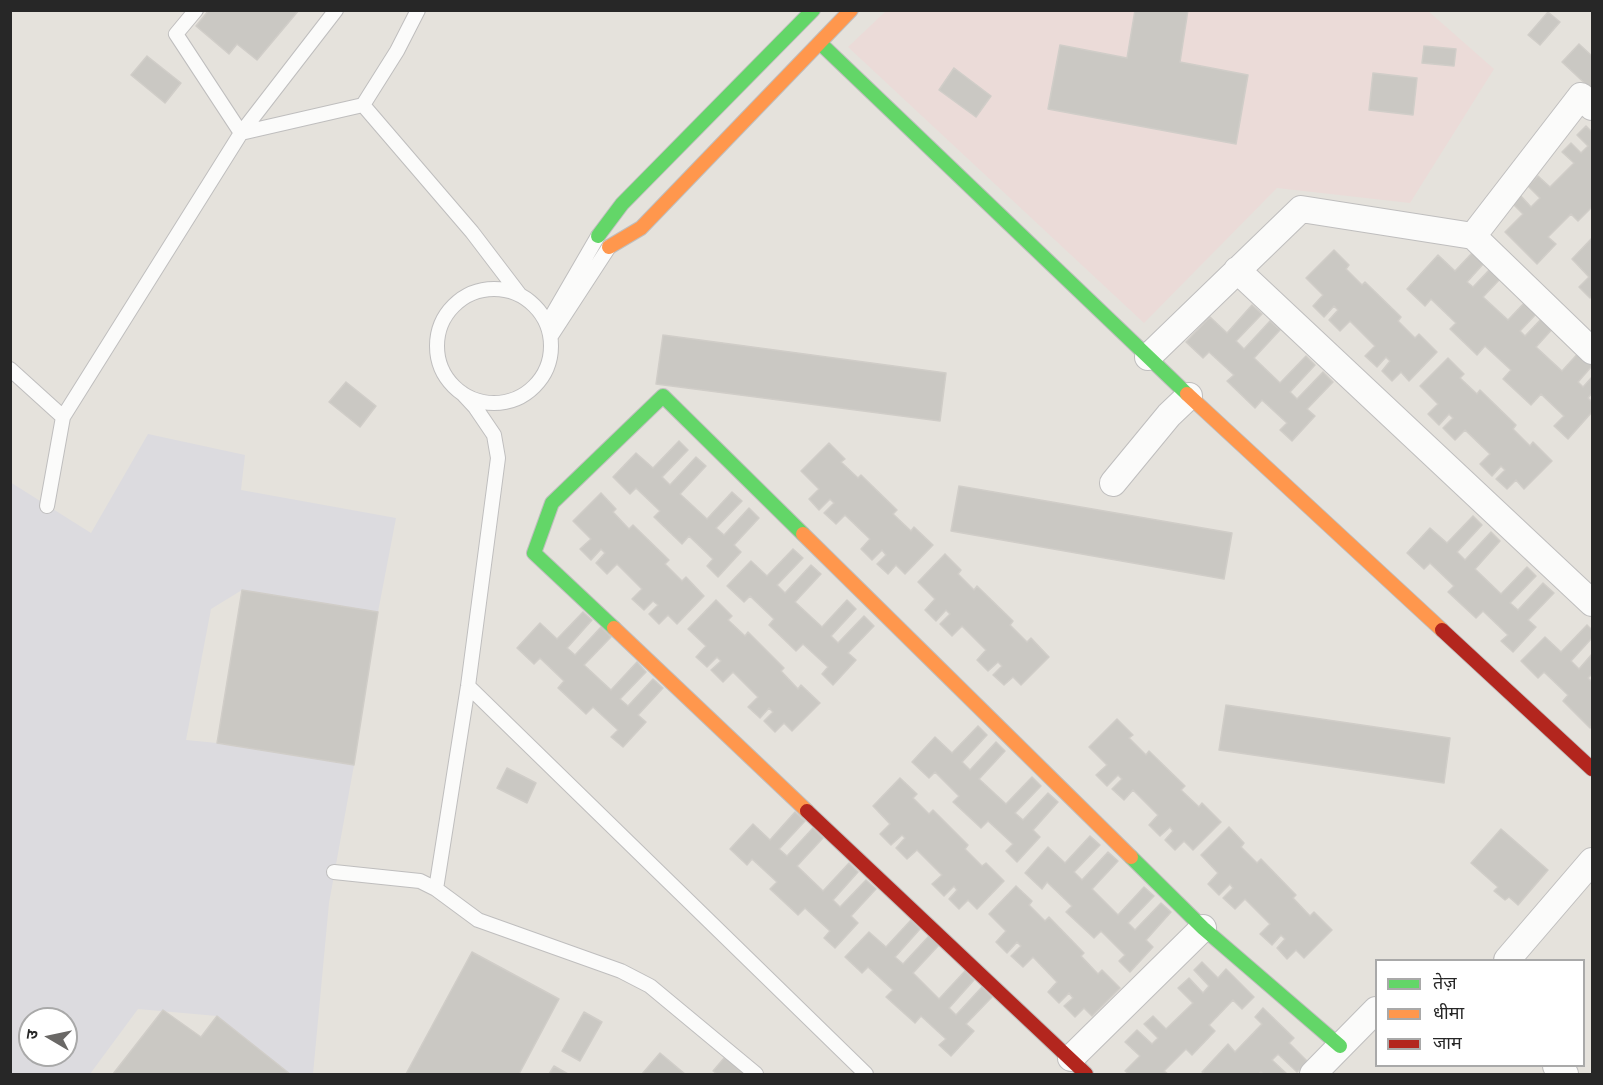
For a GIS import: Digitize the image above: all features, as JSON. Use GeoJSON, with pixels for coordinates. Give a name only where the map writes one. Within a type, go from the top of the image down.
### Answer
{"type":"FeatureCollection","features":[{"type":"Feature","properties":{"kind":"street"},"geometry":{"type":"LineString","coordinates":[[598,236],[622,204],[813,10]]}},
{"type":"Feature","properties":{"kind":"street"},"geometry":{"type":"LineString","coordinates":[[609,248],[641,228],[851,10]]}},
{"type":"Feature","properties":{"kind":"street"},"geometry":{"type":"LineString","coordinates":[[820,43],[1189,396],[1593,769]]}},
{"type":"Feature","properties":{"kind":"street"},"geometry":{"type":"LineString","coordinates":[[1473,236],[1581,96],[1593,107]]}},
{"type":"Feature","properties":{"kind":"street"},"geometry":{"type":"LineString","coordinates":[[1148,357],[1301,209],[1473,236],[1593,351]]}},
{"type":"Feature","properties":{"kind":"street"},"geometry":{"type":"LineString","coordinates":[[1237,270],[1593,603]]}},
{"type":"Feature","properties":{"kind":"street"},"geometry":{"type":"LineString","coordinates":[[1203,928],[1078,1066],[534,552],[552,503],[663,396],[1203,928],[1340,1046]]}},
{"type":"Feature","properties":{"kind":"street"},"geometry":{"type":"LineString","coordinates":[[1113,483],[1169,415],[1189,396]]}},
{"type":"Feature","properties":{"kind":"street"},"geometry":{"type":"LineString","coordinates":[[1508,959],[1593,861]]}},
{"type":"Feature","properties":{"kind":"street"},"geometry":{"type":"LineString","coordinates":[[1313,1074],[1375,1012]]}},
{"type":"Feature","properties":{"kind":"lane"},"geometry":{"type":"LineString","coordinates":[[196,10],[176,34],[241,133]]}},
{"type":"Feature","properties":{"kind":"lane"},"geometry":{"type":"LineString","coordinates":[[47,506],[63,417],[241,133],[336,10]]}},
{"type":"Feature","properties":{"kind":"lane"},"geometry":{"type":"LineString","coordinates":[[241,133],[363,105],[397,51],[418,10]]}},
{"type":"Feature","properties":{"kind":"lane"},"geometry":{"type":"LineString","coordinates":[[363,105],[472,232],[520,295],[540,312],[549,330]]}},
{"type":"Feature","properties":{"kind":"lane"},"geometry":{"type":"LineString","coordinates":[[462,393],[476,400],[490,403],[505,402],[532,389],[542,377],[548,364],[549,330],[598,236]]}},
{"type":"Feature","properties":{"kind":"lane"},"geometry":{"type":"LineString","coordinates":[[549,330],[609,248]]}},
{"type":"Feature","properties":{"kind":"lane"},"geometry":{"type":"LineString","coordinates":[[436,889],[468,686],[498,459],[494,435],[475,407],[451,383],[443,370],[438,355],[438,339],[446,318],[461,300],[474,293],[505,290],[520,295]]}},
{"type":"Feature","properties":{"kind":"lane"},"geometry":{"type":"LineString","coordinates":[[10,369],[63,417]]}},
{"type":"Feature","properties":{"kind":"lane"},"geometry":{"type":"LineString","coordinates":[[468,686],[866,1074]]}},
{"type":"Feature","properties":{"kind":"lane"},"geometry":{"type":"LineString","coordinates":[[334,872],[420,881],[436,889],[478,920],[621,971],[650,986],[756,1074]]}},
{"type":"Feature","properties":{"kind":"shaded area"},"geometry":{"type":"Polygon","coordinates":[[[1427,10],[1494,69],[1410,203],[1277,188],[1144,323],[848,47],[886,11],[1427,10]]]}},
{"type":"Feature","properties":{"kind":"shaded area"},"geometry":{"type":"Polygon","coordinates":[[[148,434],[245,455],[241,490],[396,518],[378,612],[242,590],[211,609],[186,740],[354,765],[329,903],[313,1074],[290,1074],[217,1016],[138,1009],[90,1074],[11,1074],[10,482],[91,533],[148,434]]]}},
{"type":"Feature","properties":{"kind":"building"},"geometry":{"type":"Polygon","coordinates":[[[209,10],[299,10],[257,60],[237,44],[229,54],[196,26],[209,10]]]}},
{"type":"Feature","properties":{"kind":"building"},"geometry":{"type":"Polygon","coordinates":[[[1135,10],[1188,10],[1180,62],[1248,75],[1236,144],[1048,109],[1060,45],[1127,58],[1135,10]]]}},
{"type":"Feature","properties":{"kind":"building"},"geometry":{"type":"Polygon","coordinates":[[[1548,12],[1560,22],[1540,45],[1528,35],[1548,12]]]}},
{"type":"Feature","properties":{"kind":"building"},"geometry":{"type":"Polygon","coordinates":[[[1579,44],[1592,56],[1592,90],[1562,62],[1579,44]]]}},
{"type":"Feature","properties":{"kind":"building"},"geometry":{"type":"Polygon","coordinates":[[[1424,46],[1456,49],[1454,66],[1422,63],[1424,46]]]}},
{"type":"Feature","properties":{"kind":"building"},"geometry":{"type":"Polygon","coordinates":[[[147,56],[181,83],[165,103],[131,75],[147,56]]]}},
{"type":"Feature","properties":{"kind":"building"},"geometry":{"type":"Polygon","coordinates":[[[954,68],[991,96],[976,117],[939,90],[954,68]]]}},
{"type":"Feature","properties":{"kind":"building"},"geometry":{"type":"Polygon","coordinates":[[[1373,73],[1417,78],[1413,115],[1369,110],[1373,73]]]}},
{"type":"Feature","properties":{"kind":"building"},"geometry":{"type":"Polygon","coordinates":[[[1586,126],[1592,132],[1592,207],[1578,221],[1571,214],[1548,237],[1556,244],[1537,264],[1505,232],[1523,214],[1512,203],[1520,195],[1531,207],[1540,198],[1528,186],[1538,176],[1550,187],[1574,163],[1562,152],[1571,143],[1581,153],[1588,146],[1577,135],[1586,126]]]}},
{"type":"Feature","properties":{"kind":"building"},"geometry":{"type":"Polygon","coordinates":[[[1592,238],[1592,296],[1590,298],[1579,287],[1589,277],[1572,259],[1592,238]]]}},
{"type":"Feature","properties":{"kind":"building"},"geometry":{"type":"Polygon","coordinates":[[[1334,250],[1349,265],[1346,269],[1362,285],[1365,282],[1401,317],[1398,321],[1415,338],[1419,334],[1437,352],[1409,381],[1401,372],[1392,381],[1382,371],[1390,361],[1386,357],[1377,367],[1365,356],[1375,346],[1350,321],[1340,331],[1329,320],[1338,310],[1334,306],[1324,317],[1313,306],[1323,295],[1306,278],[1334,250]]]}},
{"type":"Feature","properties":{"kind":"building"},"geometry":{"type":"Polygon","coordinates":[[[1473,252],[1485,262],[1467,282],[1473,287],[1491,268],[1501,278],[1483,297],[1508,320],[1527,300],[1539,311],[1520,331],[1525,336],[1544,316],[1555,326],[1536,347],[1562,371],[1582,349],[1592,359],[1592,366],[1578,382],[1583,387],[1592,377],[1592,393],[1588,398],[1592,402],[1592,412],[1568,439],[1554,426],[1564,416],[1541,394],[1531,405],[1503,379],[1511,370],[1485,346],[1477,355],[1450,329],[1456,323],[1431,299],[1425,306],[1407,289],[1438,255],[1455,271],[1473,252]]]}},
{"type":"Feature","properties":{"kind":"building"},"geometry":{"type":"Polygon","coordinates":[[[1252,305],[1262,314],[1236,341],[1244,349],[1270,321],[1280,330],[1254,358],[1280,383],[1306,356],[1315,365],[1290,392],[1297,399],[1323,372],[1333,382],[1307,409],[1315,416],[1292,441],[1280,430],[1287,423],[1262,400],[1255,408],[1227,381],[1234,375],[1209,352],[1203,358],[1186,342],[1210,317],[1227,333],[1252,305]]]}},
{"type":"Feature","properties":{"kind":"building"},"geometry":{"type":"Polygon","coordinates":[[[663,335],[946,373],[940,421],[656,384],[663,335]]]}},
{"type":"Feature","properties":{"kind":"building"},"geometry":{"type":"Polygon","coordinates":[[[1448,358],[1464,374],[1460,378],[1477,394],[1480,390],[1516,425],[1513,429],[1530,446],[1533,442],[1552,461],[1524,489],[1516,480],[1507,489],[1496,479],[1505,470],[1501,466],[1492,476],[1480,464],[1490,454],[1465,430],[1455,440],[1443,428],[1453,418],[1449,414],[1439,425],[1428,414],[1438,404],[1420,386],[1448,358]]]}},
{"type":"Feature","properties":{"kind":"building"},"geometry":{"type":"Polygon","coordinates":[[[346,382],[376,406],[360,427],[329,402],[346,382]]]}},
{"type":"Feature","properties":{"kind":"building"},"geometry":{"type":"Polygon","coordinates":[[[679,441],[688,450],[662,477],[670,485],[696,457],[706,466],[680,494],[707,519],[732,492],[742,501],[716,528],[724,535],[749,508],[759,518],[734,545],[741,552],[718,577],[707,566],[713,559],[689,536],[682,544],[654,517],[660,511],[636,488],[630,494],[613,477],[636,453],[653,468],[679,441]]]}},
{"type":"Feature","properties":{"kind":"building"},"geometry":{"type":"Polygon","coordinates":[[[829,443],[845,459],[841,462],[858,478],[861,475],[897,510],[893,514],[911,531],[914,527],[933,545],[905,574],[896,565],[888,574],[877,564],[886,555],[882,550],[872,560],[861,549],[870,539],[845,515],[836,524],[824,513],[834,503],[830,499],[819,510],[809,499],[819,489],[801,471],[829,443]]]}},
{"type":"Feature","properties":{"kind":"building"},"geometry":{"type":"Polygon","coordinates":[[[959,486],[1232,533],[1224,579],[951,531],[959,486]]]}},
{"type":"Feature","properties":{"kind":"building"},"geometry":{"type":"Polygon","coordinates":[[[601,493],[616,509],[613,512],[629,529],[633,525],[669,560],[665,564],[682,581],[686,577],[704,596],[677,624],[668,615],[659,624],[649,614],[658,605],[653,601],[644,610],[632,599],[642,589],[617,564],[607,574],[596,563],[605,553],[601,549],[591,560],[580,549],[591,539],[573,521],[601,493]]]}},
{"type":"Feature","properties":{"kind":"building"},"geometry":{"type":"Polygon","coordinates":[[[1473,516],[1482,525],[1457,552],[1465,560],[1491,532],[1500,541],[1475,569],[1501,594],[1527,567],[1536,576],[1510,603],[1518,610],[1543,583],[1554,593],[1528,620],[1536,627],[1513,652],[1501,641],[1508,635],[1483,611],[1476,618],[1448,592],[1454,586],[1430,563],[1424,569],[1407,553],[1430,528],[1447,543],[1473,516]]]}},
{"type":"Feature","properties":{"kind":"building"},"geometry":{"type":"Polygon","coordinates":[[[793,549],[803,558],[777,585],[785,593],[811,565],[821,574],[795,602],[822,627],[847,600],[856,609],[831,636],[838,643],[864,616],[874,626],[848,653],[856,660],[833,685],[822,674],[828,667],[803,644],[796,651],[769,625],[774,619],[750,596],[744,602],[727,586],[751,561],[767,576],[793,549]]]}},
{"type":"Feature","properties":{"kind":"building"},"geometry":{"type":"Polygon","coordinates":[[[945,554],[961,570],[958,574],[974,590],[977,586],[1013,621],[1010,625],[1027,642],[1031,638],[1049,657],[1021,685],[1013,677],[1004,685],[993,675],[1002,666],[998,662],[988,671],[977,660],[986,650],[962,626],[952,636],[940,624],[950,614],[946,610],[936,621],[925,610],[935,599],[918,582],[945,554]]]}},
{"type":"Feature","properties":{"kind":"building"},"geometry":{"type":"Polygon","coordinates":[[[242,590],[378,612],[354,765],[217,743],[242,590]]]}},
{"type":"Feature","properties":{"kind":"building"},"geometry":{"type":"Polygon","coordinates":[[[716,600],[732,616],[728,620],[745,636],[748,632],[784,668],[781,671],[798,689],[801,685],[820,703],[792,731],[784,723],[775,732],[764,721],[773,712],[769,708],[760,718],[748,707],[758,697],[733,672],[723,682],[711,670],[721,661],[717,657],[707,667],[696,657],[706,646],[688,629],[716,600]]]}},
{"type":"Feature","properties":{"kind":"building"},"geometry":{"type":"Polygon","coordinates":[[[583,612],[592,620],[567,648],[575,655],[601,627],[611,637],[584,665],[611,690],[637,662],[646,672],[620,699],[628,706],[653,679],[663,688],[638,715],[646,722],[623,747],[611,737],[618,730],[593,707],[586,714],[558,688],[564,681],[540,658],[534,664],[517,648],[540,623],[557,639],[583,612]]]}},
{"type":"Feature","properties":{"kind":"building"},"geometry":{"type":"Polygon","coordinates":[[[1587,625],[1592,630],[1592,638],[1571,661],[1579,669],[1592,654],[1592,674],[1588,678],[1592,682],[1592,725],[1590,728],[1563,701],[1568,695],[1544,672],[1538,678],[1521,661],[1545,637],[1561,652],[1587,625]]]}},
{"type":"Feature","properties":{"kind":"building"},"geometry":{"type":"Polygon","coordinates":[[[1226,705],[1450,738],[1444,783],[1219,750],[1226,705]]]}},
{"type":"Feature","properties":{"kind":"building"},"geometry":{"type":"Polygon","coordinates":[[[1117,719],[1133,735],[1129,738],[1146,755],[1149,751],[1185,786],[1181,790],[1199,807],[1202,803],[1221,822],[1193,850],[1184,841],[1175,850],[1165,840],[1173,831],[1170,827],[1160,836],[1149,825],[1158,815],[1133,790],[1124,800],[1112,789],[1122,779],[1118,775],[1107,786],[1096,775],[1107,765],[1089,747],[1117,719]]]}},
{"type":"Feature","properties":{"kind":"building"},"geometry":{"type":"Polygon","coordinates":[[[978,726],[987,735],[962,762],[970,770],[996,742],[1005,751],[979,779],[1006,804],[1032,777],[1041,786],[1015,813],[1023,820],[1048,793],[1058,802],[1033,830],[1040,837],[1017,862],[1006,851],[1013,844],[988,821],[981,828],[953,802],[959,796],[935,772],[929,778],[912,762],[935,737],[952,753],[978,726]]]}},
{"type":"Feature","properties":{"kind":"building"},"geometry":{"type":"Polygon","coordinates":[[[507,768],[536,783],[527,803],[497,788],[507,768]]]}},
{"type":"Feature","properties":{"kind":"building"},"geometry":{"type":"Polygon","coordinates":[[[900,778],[917,794],[913,798],[929,814],[933,810],[968,845],[965,849],[982,866],[986,863],[1004,881],[977,909],[968,900],[959,909],[949,899],[957,890],[954,886],[944,896],[932,884],[942,875],[917,850],[907,859],[896,848],[905,838],[902,835],[891,845],[880,834],[890,824],[873,806],[900,778]]]}},
{"type":"Feature","properties":{"kind":"building"},"geometry":{"type":"Polygon","coordinates":[[[795,812],[805,821],[779,849],[787,856],[813,828],[823,838],[797,866],[823,891],[849,863],[858,872],[833,900],[840,907],[866,880],[876,889],[851,916],[858,923],[835,948],[824,938],[830,931],[805,908],[798,915],[770,889],[777,882],[752,859],[747,865],[730,849],[753,824],[770,840],[795,812]]]}},
{"type":"Feature","properties":{"kind":"building"},"geometry":{"type":"Polygon","coordinates":[[[1229,827],[1244,843],[1241,847],[1257,863],[1261,859],[1296,895],[1293,898],[1310,916],[1314,912],[1332,930],[1304,958],[1296,950],[1287,959],[1277,948],[1285,939],[1281,935],[1272,945],[1260,934],[1270,924],[1245,899],[1235,909],[1223,898],[1233,888],[1230,884],[1219,895],[1208,884],[1218,873],[1201,855],[1229,827]]]}},
{"type":"Feature","properties":{"kind":"building"},"geometry":{"type":"Polygon","coordinates":[[[1501,829],[1548,870],[1518,905],[1509,897],[1505,900],[1494,891],[1498,887],[1471,863],[1501,829]]]}},
{"type":"Feature","properties":{"kind":"building"},"geometry":{"type":"Polygon","coordinates":[[[1090,836],[1100,845],[1074,872],[1082,880],[1108,852],[1118,861],[1092,889],[1118,915],[1144,887],[1154,896],[1128,923],[1135,930],[1161,903],[1171,912],[1146,940],[1153,947],[1130,972],[1119,961],[1125,955],[1101,931],[1094,938],[1066,912],[1072,906],[1047,882],[1042,889],[1025,873],[1048,847],[1065,863],[1090,836]]]}},
{"type":"Feature","properties":{"kind":"building"},"geometry":{"type":"Polygon","coordinates":[[[1016,886],[1032,901],[1029,905],[1045,921],[1049,917],[1084,953],[1081,956],[1098,974],[1102,970],[1120,988],[1092,1016],[1084,1008],[1075,1017],[1064,1006],[1073,998],[1069,993],[1059,1003],[1048,992],[1057,982],[1033,957],[1023,967],[1011,956],[1021,946],[1017,942],[1007,953],[996,942],[1006,931],[989,914],[1016,886]]]}},
{"type":"Feature","properties":{"kind":"building"},"geometry":{"type":"Polygon","coordinates":[[[911,920],[920,929],[895,957],[903,964],[929,936],[939,945],[913,973],[939,999],[965,971],[974,980],[949,1008],[956,1015],[982,987],[992,997],[966,1024],[974,1031],[951,1056],[939,1045],[946,1039],[921,1016],[915,1023],[886,997],[893,990],[868,967],[862,973],[845,957],[869,932],[886,947],[911,920]]]}},
{"type":"Feature","properties":{"kind":"building"},"geometry":{"type":"Polygon","coordinates":[[[472,952],[559,999],[519,1074],[406,1074],[472,952]]]}},
{"type":"Feature","properties":{"kind":"building"},"geometry":{"type":"Polygon","coordinates":[[[1202,962],[1218,978],[1226,969],[1254,997],[1242,1009],[1233,1000],[1209,1025],[1215,1031],[1192,1055],[1186,1049],[1164,1071],[1168,1074],[1129,1074],[1125,1071],[1140,1056],[1125,1042],[1137,1030],[1152,1044],[1158,1038],[1144,1024],[1153,1016],[1166,1029],[1193,1003],[1178,988],[1189,978],[1203,993],[1209,986],[1194,970],[1202,962]]]}},
{"type":"Feature","properties":{"kind":"building"},"geometry":{"type":"Polygon","coordinates":[[[1263,1008],[1294,1038],[1289,1043],[1308,1062],[1297,1072],[1278,1054],[1272,1060],[1287,1074],[1263,1074],[1261,1072],[1258,1074],[1205,1074],[1202,1072],[1228,1044],[1235,1052],[1262,1024],[1255,1017],[1263,1008]]]}},
{"type":"Feature","properties":{"kind":"building"},"geometry":{"type":"Polygon","coordinates":[[[163,1010],[201,1037],[217,1016],[290,1074],[113,1074],[163,1010]]]}},
{"type":"Feature","properties":{"kind":"building"},"geometry":{"type":"Polygon","coordinates":[[[584,1012],[602,1022],[580,1061],[562,1051],[584,1012]]]}},
{"type":"Feature","properties":{"kind":"building"},"geometry":{"type":"Polygon","coordinates":[[[660,1053],[685,1074],[642,1074],[660,1053]]]}},
{"type":"Feature","properties":{"kind":"building"},"geometry":{"type":"Polygon","coordinates":[[[725,1057],[745,1074],[717,1074],[713,1071],[725,1057]]]}},
{"type":"Feature","properties":{"kind":"building"},"geometry":{"type":"Polygon","coordinates":[[[554,1066],[568,1074],[549,1074],[554,1066]]]}},
{"type":"Feature","properties":{"kind":"traffic: fast"},"geometry":{"type":"LineString","coordinates":[[598,236],[622,204],[813,10]]}},
{"type":"Feature","properties":{"kind":"traffic: fast"},"geometry":{"type":"LineString","coordinates":[[820,43],[1187,394]]}},
{"type":"Feature","properties":{"kind":"traffic: fast"},"geometry":{"type":"LineString","coordinates":[[614,628],[534,553],[552,503],[663,396],[803,534]]}},
{"type":"Feature","properties":{"kind":"traffic: fast"},"geometry":{"type":"LineString","coordinates":[[1131,857],[1203,928],[1340,1046]]}},
{"type":"Feature","properties":{"kind":"traffic: slow"},"geometry":{"type":"LineString","coordinates":[[609,247],[641,228],[851,10]]}},
{"type":"Feature","properties":{"kind":"traffic: slow"},"geometry":{"type":"LineString","coordinates":[[1187,394],[1442,630]]}},
{"type":"Feature","properties":{"kind":"traffic: slow"},"geometry":{"type":"LineString","coordinates":[[803,534],[1131,857]]}},
{"type":"Feature","properties":{"kind":"traffic: slow"},"geometry":{"type":"LineString","coordinates":[[614,628],[807,811]]}},
{"type":"Feature","properties":{"kind":"traffic: jam"},"geometry":{"type":"LineString","coordinates":[[1442,630],[1592,769]]}},
{"type":"Feature","properties":{"kind":"traffic: jam"},"geometry":{"type":"LineString","coordinates":[[807,811],[1086,1074]]}}]}
